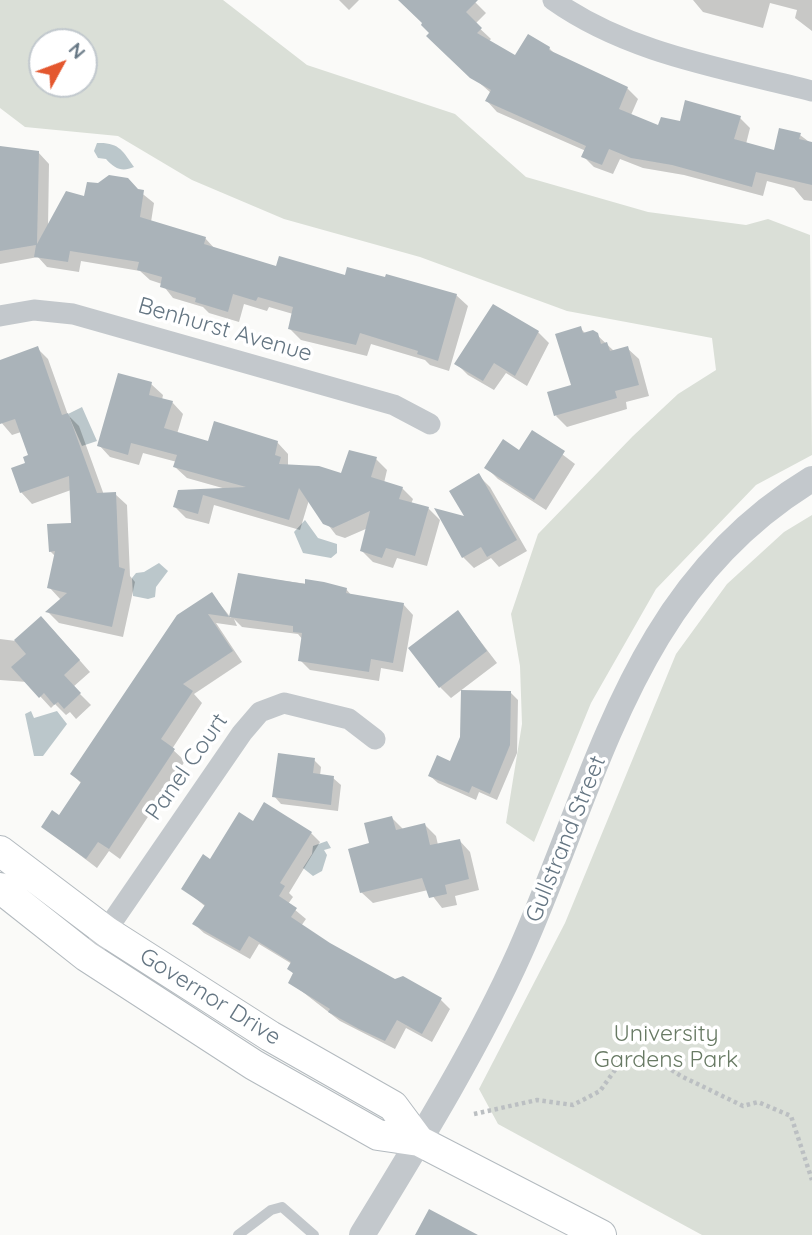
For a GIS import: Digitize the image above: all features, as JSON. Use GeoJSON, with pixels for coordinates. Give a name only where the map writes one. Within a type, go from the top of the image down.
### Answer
{"type":"FeatureCollection","features":[{"type":"Feature","properties":{"kind":"main road","name":"Governor Drive"},"geometry":{"type":"LineString","coordinates":[[0,851],[107,932],[270,1036],[393,1106],[419,1141]]}},
{"type":"Feature","properties":{"kind":"main road","name":"Governor Drive"},"geometry":{"type":"LineString","coordinates":[[0,888],[86,956],[254,1065],[373,1132],[419,1141],[601,1235]]}},
{"type":"Feature","properties":{"kind":"street"},"geometry":{"type":"LineString","coordinates":[[553,0],[581,20],[652,51],[812,91]]}},
{"type":"Feature","properties":{"kind":"street","name":"Benhurst Avenue"},"geometry":{"type":"LineString","coordinates":[[0,316],[34,310],[73,314],[394,405],[430,424]]}},
{"type":"Feature","properties":{"kind":"street","name":"Gullstrand Street"},"geometry":{"type":"LineString","coordinates":[[362,1235],[419,1141],[520,952],[636,669],[670,612],[702,571],[748,525],[812,479]]}},
{"type":"Feature","properties":{"kind":"street","name":"Panel Court"},"geometry":{"type":"LineString","coordinates":[[86,956],[107,932],[242,733],[260,712],[284,703],[349,719],[376,739]]}},
{"type":"Feature","properties":{"kind":"lane"},"geometry":{"type":"LineString","coordinates":[[239,1235],[271,1210],[282,1207],[314,1235]]}},
{"type":"Feature","properties":{"kind":"path"},"geometry":{"type":"LineString","coordinates":[[474,1114],[537,1100],[573,1105],[600,1091],[620,1063],[645,1053],[681,1076],[743,1106],[758,1102],[791,1116],[812,1180]]}},
{"type":"Feature","properties":{"kind":"green space"},"geometry":{"type":"Polygon","coordinates":[[[0,0],[223,0],[307,65],[455,114],[526,177],[648,212],[746,225],[768,219],[810,235],[812,455],[756,485],[656,589],[591,703],[534,842],[506,823],[522,724],[520,666],[511,614],[538,534],[633,436],[678,394],[716,370],[712,338],[567,311],[420,257],[284,219],[192,180],[118,136],[25,127],[0,108],[0,0]]]}},
{"type":"Feature","properties":{"kind":"green space","name":"University Gardens Park"},"geometry":{"type":"Polygon","coordinates":[[[812,515],[812,1235],[702,1235],[498,1124],[479,1089],[565,923],[676,654],[727,584],[784,532],[812,515]]]}},
{"type":"Feature","properties":{"kind":"shaded area"},"geometry":{"type":"Polygon","coordinates":[[[97,143],[111,144],[120,149],[134,167],[119,169],[106,159],[98,158],[94,151],[97,143]]]}},
{"type":"Feature","properties":{"kind":"shaded area"},"geometry":{"type":"Polygon","coordinates":[[[82,407],[97,441],[82,446],[68,414],[82,407]]]}},
{"type":"Feature","properties":{"kind":"shaded area"},"geometry":{"type":"Polygon","coordinates":[[[305,520],[318,538],[337,544],[337,553],[331,558],[303,553],[294,532],[305,520]]]}},
{"type":"Feature","properties":{"kind":"shaded area"},"geometry":{"type":"Polygon","coordinates":[[[159,563],[168,571],[156,587],[155,597],[148,599],[133,596],[132,578],[136,573],[144,572],[159,563]]]}},
{"type":"Feature","properties":{"kind":"shaded area"},"geometry":{"type":"Polygon","coordinates":[[[31,711],[34,718],[57,711],[67,724],[43,756],[34,756],[25,714],[31,711]]]}},
{"type":"Feature","properties":{"kind":"shaded area"},"geometry":{"type":"Polygon","coordinates":[[[327,841],[331,848],[324,850],[327,855],[322,871],[313,876],[303,868],[312,854],[313,846],[327,841]]]}},
{"type":"Feature","properties":{"kind":"building"},"geometry":{"type":"Polygon","coordinates":[[[398,0],[478,0],[466,12],[482,28],[477,33],[515,55],[528,34],[550,47],[549,50],[628,87],[619,109],[658,125],[661,117],[680,121],[685,100],[741,116],[734,139],[774,150],[779,128],[801,133],[799,139],[812,142],[812,185],[756,172],[752,187],[672,165],[631,158],[609,149],[602,165],[581,157],[586,146],[485,101],[491,90],[470,78],[426,36],[429,33],[422,23],[398,0]]]}},
{"type":"Feature","properties":{"kind":"building"},"geometry":{"type":"Polygon","coordinates":[[[0,146],[39,151],[37,244],[66,191],[84,196],[87,182],[98,183],[109,175],[128,178],[138,189],[144,190],[140,217],[206,237],[204,244],[276,266],[279,256],[345,275],[347,267],[385,277],[386,274],[457,294],[438,361],[417,354],[418,351],[360,333],[356,345],[288,329],[293,307],[258,297],[256,301],[233,294],[228,312],[195,302],[196,298],[160,287],[162,277],[137,270],[139,262],[70,251],[68,262],[34,257],[36,245],[0,251],[0,146]]]}},
{"type":"Feature","properties":{"kind":"building"},"geometry":{"type":"Polygon","coordinates":[[[493,304],[539,331],[515,376],[494,363],[483,381],[454,364],[493,304]]]}},
{"type":"Feature","properties":{"kind":"building"},"geometry":{"type":"Polygon","coordinates":[[[581,326],[583,333],[593,330],[598,333],[601,344],[607,342],[610,351],[628,346],[639,385],[615,391],[617,398],[554,416],[547,392],[571,385],[555,334],[581,326]]]}},
{"type":"Feature","properties":{"kind":"building"},"geometry":{"type":"Polygon","coordinates":[[[38,346],[62,415],[68,413],[97,493],[116,492],[119,567],[125,569],[112,627],[45,612],[67,593],[47,588],[55,551],[49,552],[47,524],[71,523],[69,476],[20,493],[11,468],[25,463],[23,457],[28,455],[15,419],[0,424],[0,360],[38,346]]]}},
{"type":"Feature","properties":{"kind":"building"},"geometry":{"type":"Polygon","coordinates":[[[118,373],[152,382],[149,395],[173,401],[164,428],[208,441],[214,421],[278,441],[275,455],[281,457],[279,464],[319,466],[341,473],[349,450],[377,457],[371,477],[403,487],[399,499],[429,507],[415,556],[386,548],[382,558],[360,551],[370,511],[333,528],[323,524],[299,488],[289,520],[203,495],[198,514],[173,507],[178,490],[246,487],[173,467],[177,455],[131,443],[128,455],[97,446],[118,373]]]}},
{"type":"Feature","properties":{"kind":"building"},"geometry":{"type":"Polygon","coordinates":[[[532,430],[565,451],[534,500],[484,468],[503,439],[519,450],[532,430]]]}},
{"type":"Feature","properties":{"kind":"building"},"geometry":{"type":"Polygon","coordinates":[[[479,473],[517,540],[487,557],[481,547],[462,558],[434,508],[464,516],[449,491],[479,473]]]}},
{"type":"Feature","properties":{"kind":"building"},"geometry":{"type":"Polygon","coordinates":[[[238,573],[305,584],[305,579],[324,582],[347,588],[346,593],[404,603],[393,663],[371,659],[369,672],[298,661],[302,633],[293,632],[293,626],[229,617],[238,573]]]}},
{"type":"Feature","properties":{"kind":"building"},"geometry":{"type":"Polygon","coordinates":[[[212,592],[229,617],[208,614],[233,651],[183,684],[193,691],[161,739],[175,749],[109,849],[98,842],[86,859],[41,827],[52,810],[59,815],[81,782],[70,774],[177,615],[212,592]]]}},
{"type":"Feature","properties":{"kind":"building"},"geometry":{"type":"Polygon","coordinates":[[[458,610],[487,651],[439,688],[408,648],[458,610]]]}},
{"type":"Feature","properties":{"kind":"building"},"geometry":{"type":"Polygon","coordinates":[[[41,616],[80,660],[64,675],[81,693],[64,709],[58,702],[54,705],[44,693],[39,698],[11,667],[26,654],[14,640],[41,616]]]}},
{"type":"Feature","properties":{"kind":"building"},"geometry":{"type":"Polygon","coordinates":[[[461,690],[511,691],[510,745],[490,794],[472,786],[469,793],[428,776],[437,755],[450,761],[460,737],[461,690]]]}},
{"type":"Feature","properties":{"kind":"building"},"geometry":{"type":"Polygon","coordinates":[[[278,753],[315,758],[313,773],[334,776],[331,805],[272,797],[278,753]]]}},
{"type":"Feature","properties":{"kind":"building"},"geometry":{"type":"Polygon","coordinates":[[[264,802],[312,832],[280,883],[285,886],[279,896],[297,908],[291,917],[330,943],[395,979],[403,976],[442,998],[422,1034],[397,1020],[385,1041],[359,1029],[328,1012],[330,1009],[288,983],[293,973],[287,969],[291,962],[249,936],[240,951],[192,924],[205,905],[181,889],[203,854],[210,859],[239,812],[253,821],[264,802]]]}},
{"type":"Feature","properties":{"kind":"building"},"geometry":{"type":"Polygon","coordinates":[[[392,816],[396,830],[425,823],[430,845],[460,839],[469,879],[445,885],[447,894],[429,898],[422,878],[360,893],[348,849],[369,843],[364,823],[392,816]]]}},
{"type":"Feature","properties":{"kind":"building"},"geometry":{"type":"Polygon","coordinates":[[[429,1209],[478,1235],[415,1235],[429,1209]]]}}]}
